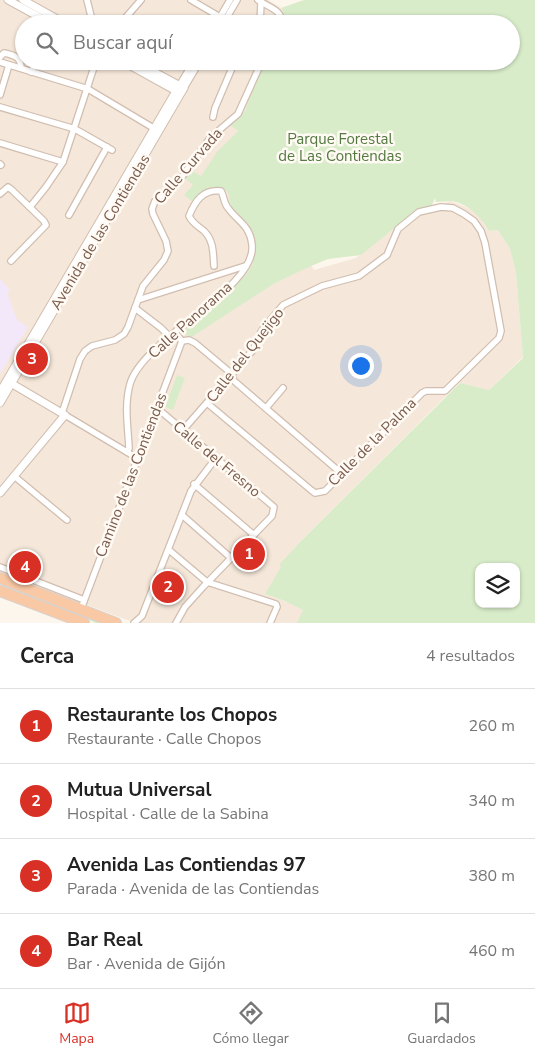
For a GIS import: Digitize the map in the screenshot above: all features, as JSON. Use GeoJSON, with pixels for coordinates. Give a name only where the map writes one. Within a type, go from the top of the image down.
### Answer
{"type":"FeatureCollection","features":[{"type":"Feature","properties":{"kind":"highway"},"geometry":{"type":"LineString","coordinates":[[0,578],[83,605],[116,623]]}},
{"type":"Feature","properties":{"kind":"highway"},"geometry":{"type":"LineString","coordinates":[[2,591],[84,623]]}},
{"type":"Feature","properties":{"kind":"street"},"geometry":{"type":"LineString","coordinates":[[8,0],[36,15]]}},
{"type":"Feature","properties":{"kind":"street"},"geometry":{"type":"LineString","coordinates":[[23,0],[50,15]]}},
{"type":"Feature","properties":{"kind":"street"},"geometry":{"type":"LineString","coordinates":[[87,0],[91,15]]}},
{"type":"Feature","properties":{"kind":"street"},"geometry":{"type":"LineString","coordinates":[[128,15],[141,0]]}},
{"type":"Feature","properties":{"kind":"street"},"geometry":{"type":"LineString","coordinates":[[191,0],[217,15]]}},
{"type":"Feature","properties":{"kind":"street"},"geometry":{"type":"LineString","coordinates":[[221,15],[230,0]]}},
{"type":"Feature","properties":{"kind":"street"},"geometry":{"type":"LineString","coordinates":[[228,15],[237,0]]}},
{"type":"Feature","properties":{"kind":"street"},"geometry":{"type":"LineString","coordinates":[[259,1],[281,15]]}},
{"type":"Feature","properties":{"kind":"street"},"geometry":{"type":"LineString","coordinates":[[259,1],[260,15]]}},
{"type":"Feature","properties":{"kind":"street"},"geometry":{"type":"LineString","coordinates":[[0,57],[4,54],[15,56]]}},
{"type":"Feature","properties":{"kind":"street"},"geometry":{"type":"LineString","coordinates":[[0,62],[15,67]]}},
{"type":"Feature","properties":{"kind":"street"},"geometry":{"type":"LineString","coordinates":[[0,94],[9,65]]}},
{"type":"Feature","properties":{"kind":"street"},"geometry":{"type":"LineString","coordinates":[[26,70],[88,89],[155,129]]}},
{"type":"Feature","properties":{"kind":"street"},"geometry":{"type":"LineString","coordinates":[[30,206],[63,162],[93,70]]}},
{"type":"Feature","properties":{"kind":"street"},"geometry":{"type":"LineString","coordinates":[[140,70],[180,90]]}},
{"type":"Feature","properties":{"kind":"street"},"geometry":{"type":"LineString","coordinates":[[148,70],[180,90]]}},
{"type":"Feature","properties":{"kind":"street","name":"Avenida de las Contiendas"},"geometry":{"type":"LineString","coordinates":[[0,392],[9,382],[180,90],[190,70]]}},
{"type":"Feature","properties":{"kind":"street","name":"Avenida de las Contiendas"},"geometry":{"type":"LineString","coordinates":[[0,403],[9,382],[155,129],[194,70]]}},
{"type":"Feature","properties":{"kind":"street"},"geometry":{"type":"LineString","coordinates":[[213,117],[214,108],[231,70]]}},
{"type":"Feature","properties":{"kind":"street","name":"Calle Curvada"},"geometry":{"type":"LineString","coordinates":[[138,300],[143,286],[164,260],[168,251],[166,241],[153,214],[152,209],[155,201],[181,178],[210,138],[238,114],[258,70]]}},
{"type":"Feature","properties":{"kind":"street"},"geometry":{"type":"LineString","coordinates":[[0,106],[75,129],[109,149],[68,215]]}},
{"type":"Feature","properties":{"kind":"street"},"geometry":{"type":"LineString","coordinates":[[0,143],[63,162]]}},
{"type":"Feature","properties":{"kind":"street"},"geometry":{"type":"LineString","coordinates":[[0,194],[8,187],[30,206],[46,225],[11,261]]}},
{"type":"Feature","properties":{"kind":"street"},"geometry":{"type":"LineString","coordinates":[[0,493],[64,414],[80,359],[85,351],[92,346],[120,337],[128,327],[138,300],[247,266],[252,255],[249,232],[246,226],[226,206],[225,198],[221,191],[213,190],[199,197],[189,216],[205,232],[210,240],[213,248],[214,266]]}},
{"type":"Feature","properties":{"kind":"street","name":"Calle de la Palma"},"geometry":{"type":"LineString","coordinates":[[207,403],[316,493],[324,490],[422,393],[426,391],[441,392],[449,388],[499,338],[501,332],[485,243],[481,231],[474,221],[453,208],[441,207],[430,209]]}},
{"type":"Feature","properties":{"kind":"street","name":"Calle del Quejigo"},"geometry":{"type":"LineString","coordinates":[[183,430],[253,350],[262,330],[283,305],[322,286],[359,276],[387,255],[398,229],[420,212],[430,209]]}},
{"type":"Feature","properties":{"kind":"street","name":"Calle Panorama"},"geometry":{"type":"LineString","coordinates":[[127,452],[129,448],[127,402],[130,384],[136,370],[160,345],[233,282],[247,266]]}},
{"type":"Feature","properties":{"kind":"street"},"geometry":{"type":"LineString","coordinates":[[228,272],[234,275],[233,282]]}},
{"type":"Feature","properties":{"kind":"street"},"geometry":{"type":"LineString","coordinates":[[135,308],[182,341],[189,340],[195,343],[232,374],[233,380],[341,473]]}},
{"type":"Feature","properties":{"kind":"street","name":"Camino de las Contiendas"},"geometry":{"type":"LineString","coordinates":[[83,605],[182,341]]}},
{"type":"Feature","properties":{"kind":"street"},"geometry":{"type":"LineString","coordinates":[[9,382],[137,458]]}},
{"type":"Feature","properties":{"kind":"street"},"geometry":{"type":"LineString","coordinates":[[266,408],[283,388]]}},
{"type":"Feature","properties":{"kind":"street","name":"Calle del Fresno"},"geometry":{"type":"LineString","coordinates":[[157,408],[274,507],[272,516],[254,535]]}},
{"type":"Feature","properties":{"kind":"street"},"geometry":{"type":"LineString","coordinates":[[137,622],[142,616],[194,484],[216,458]]}},
{"type":"Feature","properties":{"kind":"street"},"geometry":{"type":"LineString","coordinates":[[14,476],[67,520]]}},
{"type":"Feature","properties":{"kind":"street"},"geometry":{"type":"LineString","coordinates":[[178,622],[185,607],[254,535],[194,484]]}},
{"type":"Feature","properties":{"kind":"street"},"geometry":{"type":"LineString","coordinates":[[182,515],[231,558]]}},
{"type":"Feature","properties":{"kind":"street"},"geometry":{"type":"LineString","coordinates":[[169,550],[207,582],[276,604],[277,607],[270,623]]}},
{"type":"Feature","properties":{"kind":"street"},"geometry":{"type":"LineString","coordinates":[[0,567],[83,605]]}},
{"type":"Feature","properties":{"kind":"shaded area"},"geometry":{"type":"Polygon","coordinates":[[[0,0],[268,0],[281,8],[285,15],[15,15],[15,70],[261,70],[245,111],[235,128],[264,188],[314,270],[356,258],[412,214],[451,201],[470,209],[479,216],[489,231],[498,230],[510,249],[516,273],[523,357],[489,390],[459,383],[301,541],[280,565],[282,566],[266,594],[304,610],[297,623],[135,623],[0,572],[0,0]]]}},
{"type":"Feature","properties":{"kind":"shaded area"},"geometry":{"type":"Polygon","coordinates":[[[0,279],[10,290],[7,293],[17,320],[28,327],[0,374],[0,279]]]}},
{"type":"Feature","properties":{"kind":"green space","name":"Parque Forestal de Las Contiendas"},"geometry":{"type":"Polygon","coordinates":[[[304,0],[535,0],[535,623],[297,623],[303,610],[265,594],[281,567],[279,565],[460,383],[489,390],[523,358],[516,273],[510,249],[498,230],[489,231],[478,216],[469,208],[452,201],[436,202],[435,198],[431,207],[412,214],[361,255],[328,259],[275,283],[190,338],[183,332],[245,276],[253,264],[255,240],[246,223],[229,205],[229,196],[226,191],[222,188],[210,190],[203,193],[193,202],[184,195],[193,185],[185,178],[191,170],[201,176],[217,152],[238,131],[230,125],[245,111],[261,70],[520,70],[520,15],[285,15],[281,8],[304,0]]]}},
{"type":"Feature","properties":{"kind":"green space"},"geometry":{"type":"Polygon","coordinates":[[[177,375],[185,378],[173,410],[165,407],[177,375]]]}},
{"type":"Feature","properties":{"kind":"green space"},"geometry":{"type":"Polygon","coordinates":[[[2,583],[107,623],[96,623],[0,586],[2,583]]]}},
{"type":"Feature","properties":{"kind":"place","name":"Avenida Las Contiendas 97"},"geometry":{"type":"Point","coordinates":[32,359]}},
{"type":"Feature","properties":{"kind":"place","name":"Restaurante los Chopos"},"geometry":{"type":"Point","coordinates":[249,554]}},
{"type":"Feature","properties":{"kind":"place","name":"Bar Real"},"geometry":{"type":"Point","coordinates":[25,567]}},
{"type":"Feature","properties":{"kind":"place","name":"Mutua Universal"},"geometry":{"type":"Point","coordinates":[168,587]}}]}
